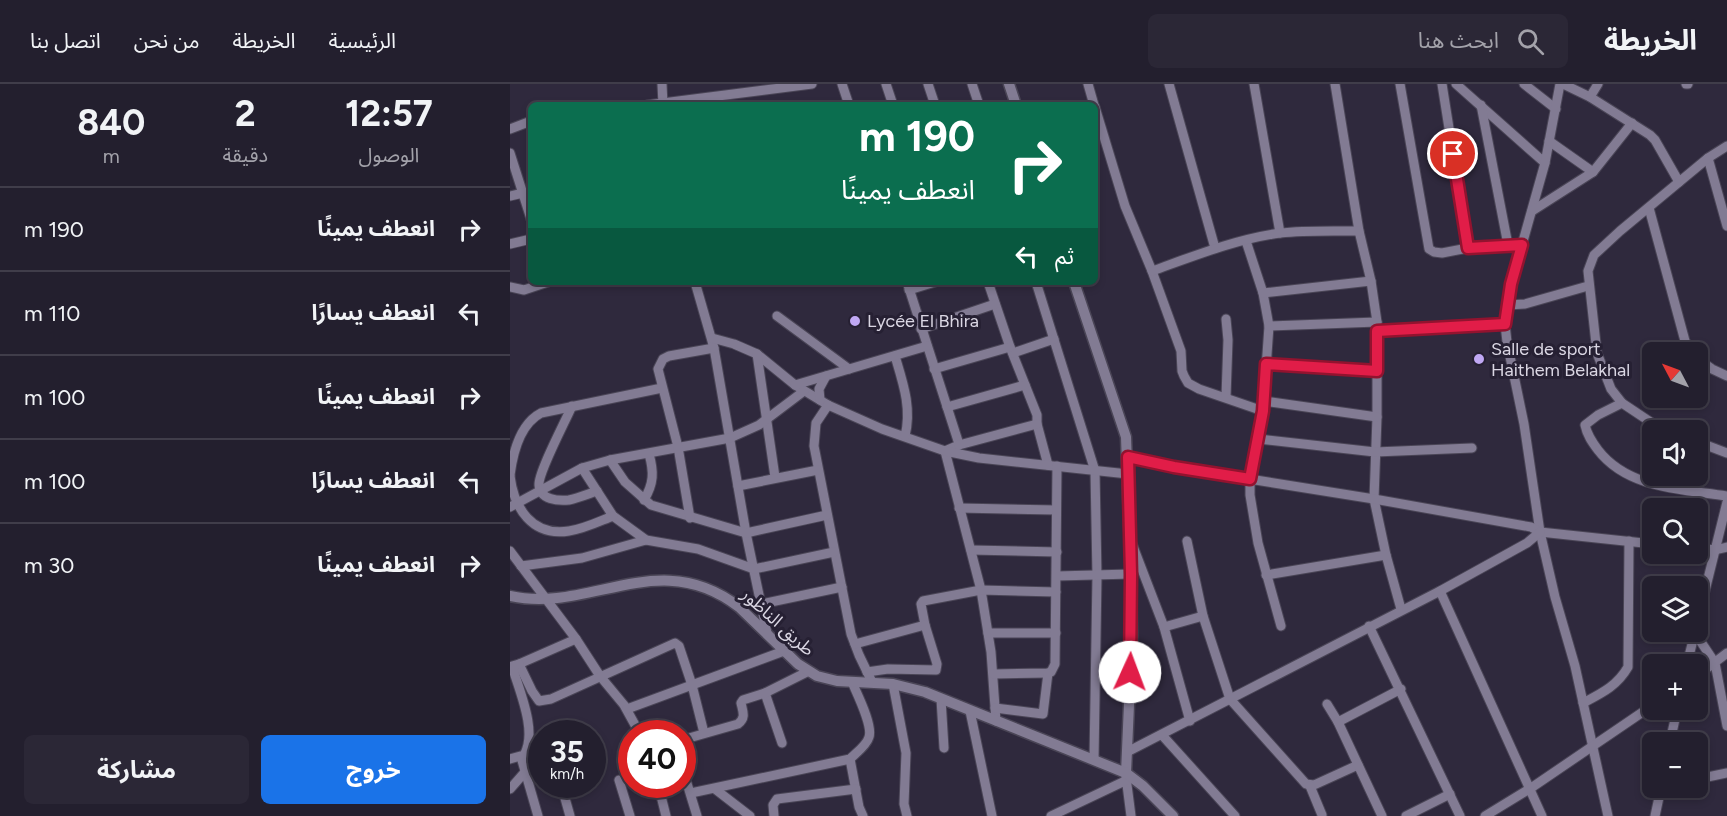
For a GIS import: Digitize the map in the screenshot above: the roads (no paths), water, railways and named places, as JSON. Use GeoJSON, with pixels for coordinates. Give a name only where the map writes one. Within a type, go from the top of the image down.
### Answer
{"type":"FeatureCollection","features":[{"type":"Feature","properties":{"kind":"street"},"geometry":{"type":"LineString","coordinates":[[662,84],[663,102]]}},
{"type":"Feature","properties":{"kind":"street"},"geometry":{"type":"LineString","coordinates":[[676,102],[781,86],[812,84]]}},
{"type":"Feature","properties":{"kind":"street"},"geometry":{"type":"LineString","coordinates":[[843,84],[848,102]]}},
{"type":"Feature","properties":{"kind":"street"},"geometry":{"type":"LineString","coordinates":[[886,84],[892,102]]}},
{"type":"Feature","properties":{"kind":"street"},"geometry":{"type":"LineString","coordinates":[[928,84],[934,102]]}},
{"type":"Feature","properties":{"kind":"street"},"geometry":{"type":"LineString","coordinates":[[972,84],[978,102]]}},
{"type":"Feature","properties":{"kind":"street"},"geometry":{"type":"LineString","coordinates":[[1009,84],[1015,102]]}},
{"type":"Feature","properties":{"kind":"street"},"geometry":{"type":"LineString","coordinates":[[1088,84],[1094,102]]}},
{"type":"Feature","properties":{"kind":"street"},"geometry":{"type":"LineString","coordinates":[[1169,84],[1215,248]]}},
{"type":"Feature","properties":{"kind":"street"},"geometry":{"type":"LineString","coordinates":[[1254,84],[1280,233]]}},
{"type":"Feature","properties":{"kind":"street"},"geometry":{"type":"LineString","coordinates":[[1335,84],[1377,326],[1374,499],[1401,609]]}},
{"type":"Feature","properties":{"kind":"street"},"geometry":{"type":"LineString","coordinates":[[1400,84],[1429,249],[1442,253],[1468,248],[1522,245]]}},
{"type":"Feature","properties":{"kind":"street"},"geometry":{"type":"LineString","coordinates":[[1442,84],[1468,248]]}},
{"type":"Feature","properties":{"kind":"street"},"geometry":{"type":"LineString","coordinates":[[1456,84],[1545,163]]}},
{"type":"Feature","properties":{"kind":"street"},"geometry":{"type":"LineString","coordinates":[[1524,84],[1556,110]]}},
{"type":"Feature","properties":{"kind":"street"},"geometry":{"type":"LineString","coordinates":[[1608,816],[1583,703],[1540,532],[1524,424],[1507,342],[1505,324],[1507,305],[1545,163],[1562,84],[1590,97],[1655,140],[1679,182]]}},
{"type":"Feature","properties":{"kind":"street"},"geometry":{"type":"LineString","coordinates":[[1590,97],[1598,84]]}},
{"type":"Feature","properties":{"kind":"street"},"geometry":{"type":"LineString","coordinates":[[1481,105],[1508,245]]}},
{"type":"Feature","properties":{"kind":"street"},"geometry":{"type":"LineString","coordinates":[[1098,116],[1125,206],[1181,351],[1182,371],[1188,383],[1226,397],[1264,406],[1377,417]]}},
{"type":"Feature","properties":{"kind":"street"},"geometry":{"type":"LineString","coordinates":[[510,129],[528,122]]}},
{"type":"Feature","properties":{"kind":"street"},"geometry":{"type":"LineString","coordinates":[[1532,211],[1593,172],[1632,123]]}},
{"type":"Feature","properties":{"kind":"street"},"geometry":{"type":"LineString","coordinates":[[1549,141],[1593,172]]}},
{"type":"Feature","properties":{"kind":"street"},"geometry":{"type":"LineString","coordinates":[[1647,420],[1622,404],[1611,389],[1599,363],[1588,271],[1594,255],[1620,231],[1708,158],[1727,146]]}},
{"type":"Feature","properties":{"kind":"street"},"geometry":{"type":"LineString","coordinates":[[510,153],[528,209]]}},
{"type":"Feature","properties":{"kind":"street"},"geometry":{"type":"LineString","coordinates":[[1708,158],[1727,226]]}},
{"type":"Feature","properties":{"kind":"street"},"geometry":{"type":"LineString","coordinates":[[510,196],[523,193]]}},
{"type":"Feature","properties":{"kind":"street"},"geometry":{"type":"LineString","coordinates":[[1649,208],[1685,342]]}},
{"type":"Feature","properties":{"kind":"street"},"geometry":{"type":"LineString","coordinates":[[1152,271],[1215,248],[1280,233],[1359,231]]}},
{"type":"Feature","properties":{"kind":"street"},"geometry":{"type":"LineString","coordinates":[[510,244],[528,240]]}},
{"type":"Feature","properties":{"kind":"street"},"geometry":{"type":"LineString","coordinates":[[1246,241],[1263,292],[1269,326],[1264,406],[1250,479],[1250,495],[1266,575],[1281,627]]}},
{"type":"Feature","properties":{"kind":"street"},"geometry":{"type":"LineString","coordinates":[[1263,292],[1371,281]]}},
{"type":"Feature","properties":{"kind":"street"},"geometry":{"type":"LineString","coordinates":[[510,287],[524,290],[539,285]]}},
{"type":"Feature","properties":{"kind":"street"},"geometry":{"type":"LineString","coordinates":[[696,285],[712,338],[746,533],[768,633]]}},
{"type":"Feature","properties":{"kind":"street"},"geometry":{"type":"LineString","coordinates":[[989,285],[1024,386],[1037,415],[1037,424],[1053,466],[1057,552],[1055,664],[1051,672],[994,674]]}},
{"type":"Feature","properties":{"kind":"street"},"geometry":{"type":"LineString","coordinates":[[1037,285],[1095,471],[1097,576],[1094,759]]}},
{"type":"Feature","properties":{"kind":"street"},"geometry":{"type":"LineString","coordinates":[[1075,285],[1123,429],[1128,457],[1131,636],[1126,777],[1131,816]]}},
{"type":"Feature","properties":{"kind":"street"},"geometry":{"type":"LineString","coordinates":[[908,286],[959,445]]}},
{"type":"Feature","properties":{"kind":"street"},"geometry":{"type":"LineString","coordinates":[[1507,305],[1525,304],[1588,286]]}},
{"type":"Feature","properties":{"kind":"street"},"geometry":{"type":"LineString","coordinates":[[921,329],[995,304]]}},
{"type":"Feature","properties":{"kind":"street"},"geometry":{"type":"LineString","coordinates":[[777,316],[849,369]]}},
{"type":"Feature","properties":{"kind":"street"},"geometry":{"type":"LineString","coordinates":[[1226,319],[1228,340],[1226,397]]}},
{"type":"Feature","properties":{"kind":"street"},"geometry":{"type":"LineString","coordinates":[[1269,326],[1505,324]]}},
{"type":"Feature","properties":{"kind":"street"},"geometry":{"type":"LineString","coordinates":[[712,338],[757,354],[795,385],[824,403],[882,429],[945,451],[979,458],[1128,474]]}},
{"type":"Feature","properties":{"kind":"street"},"geometry":{"type":"LineString","coordinates":[[934,369],[1054,339]]}},
{"type":"Feature","properties":{"kind":"street"},"geometry":{"type":"LineString","coordinates":[[795,385],[927,346]]}},
{"type":"Feature","properties":{"kind":"street"},"geometry":{"type":"LineString","coordinates":[[690,518],[678,447],[658,369],[663,359],[714,348]]}},
{"type":"Feature","properties":{"kind":"street"},"geometry":{"type":"LineString","coordinates":[[757,354],[775,477]]}},
{"type":"Feature","properties":{"kind":"street"},"geometry":{"type":"LineString","coordinates":[[895,356],[908,402],[905,436]]}},
{"type":"Feature","properties":{"kind":"street"},"geometry":{"type":"LineString","coordinates":[[1266,364],[1377,371]]}},
{"type":"Feature","properties":{"kind":"street"},"geometry":{"type":"LineString","coordinates":[[1708,366],[1727,376]]}},
{"type":"Feature","properties":{"kind":"street"},"geometry":{"type":"LineString","coordinates":[[826,376],[819,389],[824,403],[813,438],[834,552],[855,644],[870,677],[888,669],[936,670],[938,664],[926,625],[921,604],[923,601],[981,590],[1056,592]]}},
{"type":"Feature","properties":{"kind":"street"},"geometry":{"type":"LineString","coordinates":[[947,407],[1024,386]]}},
{"type":"Feature","properties":{"kind":"street"},"geometry":{"type":"LineString","coordinates":[[613,516],[570,531],[548,531],[533,523],[513,505],[510,475],[514,440],[533,417],[541,413],[662,388]]}},
{"type":"Feature","properties":{"kind":"street"},"geometry":{"type":"LineString","coordinates":[[513,505],[582,468],[610,460],[730,438],[749,430],[804,391]]}},
{"type":"Feature","properties":{"kind":"street"},"geometry":{"type":"LineString","coordinates":[[1622,404],[1598,415],[1585,425],[1589,438],[1610,463],[1638,481],[1727,496]]}},
{"type":"Feature","properties":{"kind":"street"},"geometry":{"type":"LineString","coordinates":[[572,406],[543,467],[538,485],[546,497],[555,500],[570,500],[597,491]]}},
{"type":"Feature","properties":{"kind":"street"},"geometry":{"type":"LineString","coordinates":[[945,451],[959,445],[1037,424]]}},
{"type":"Feature","properties":{"kind":"street"},"geometry":{"type":"LineString","coordinates":[[1259,439],[1375,452],[1472,448]]}},
{"type":"Feature","properties":{"kind":"street"},"geometry":{"type":"LineString","coordinates":[[1708,446],[1727,453]]}},
{"type":"Feature","properties":{"kind":"street"},"geometry":{"type":"LineString","coordinates":[[945,451],[981,590],[994,674],[996,721]]}},
{"type":"Feature","properties":{"kind":"street"},"geometry":{"type":"LineString","coordinates":[[644,500],[651,488],[654,475],[649,453]]}},
{"type":"Feature","properties":{"kind":"street"},"geometry":{"type":"LineString","coordinates":[[1128,457],[1174,467],[1531,527],[1540,532],[1642,542]]}},
{"type":"Feature","properties":{"kind":"street"},"geometry":{"type":"LineString","coordinates":[[610,460],[625,482],[651,505],[746,533],[827,515]]}},
{"type":"Feature","properties":{"kind":"street"},"geometry":{"type":"LineString","coordinates":[[582,468],[613,516],[646,540]]}},
{"type":"Feature","properties":{"kind":"street"},"geometry":{"type":"LineString","coordinates":[[738,486],[818,470]]}},
{"type":"Feature","properties":{"kind":"street"},"geometry":{"type":"LineString","coordinates":[[1708,581],[1727,502]]}},
{"type":"Feature","properties":{"kind":"street"},"geometry":{"type":"LineString","coordinates":[[959,508],[1056,510]]}},
{"type":"Feature","properties":{"kind":"street"},"geometry":{"type":"LineString","coordinates":[[1127,752],[1401,609],[1440,591],[1527,543],[1540,532]]}},
{"type":"Feature","properties":{"kind":"street"},"geometry":{"type":"LineString","coordinates":[[1130,537],[1164,627],[1190,721]]}},
{"type":"Feature","properties":{"kind":"street"},"geometry":{"type":"LineString","coordinates":[[521,566],[582,558],[646,540],[698,549],[753,569],[834,552]]}},
{"type":"Feature","properties":{"kind":"street"},"geometry":{"type":"LineString","coordinates":[[1187,541],[1203,616],[1230,699],[1303,782],[1310,786],[1322,815]]}},
{"type":"Feature","properties":{"kind":"street"},"geometry":{"type":"LineString","coordinates":[[1583,703],[1610,689],[1621,679],[1628,666],[1629,541]]}},
{"type":"Feature","properties":{"kind":"street"},"geometry":{"type":"LineString","coordinates":[[1708,549],[1727,547]]}},
{"type":"Feature","properties":{"kind":"street"},"geometry":{"type":"LineString","coordinates":[[971,550],[1057,552]]}},
{"type":"Feature","properties":{"kind":"street"},"geometry":{"type":"LineString","coordinates":[[510,551],[576,639],[600,676],[627,709],[633,720]]}},
{"type":"Feature","properties":{"kind":"street"},"geometry":{"type":"LineString","coordinates":[[1266,575],[1386,555]]}},
{"type":"Feature","properties":{"kind":"street"},"geometry":{"type":"LineString","coordinates":[[1057,576],[1131,574]]}},
{"type":"Feature","properties":{"kind":"street","name":"طريق الناظور"},"geometry":{"type":"LineString","coordinates":[[510,596],[547,600],[635,582],[669,581],[697,586],[729,599],[768,633],[784,651],[809,671],[825,679],[852,682],[870,677],[925,692],[1094,759],[1143,786],[1173,816]]}},
{"type":"Feature","properties":{"kind":"street"},"geometry":{"type":"LineString","coordinates":[[761,604],[842,587]]}},
{"type":"Feature","properties":{"kind":"street"},"geometry":{"type":"LineString","coordinates":[[1440,591],[1542,816]]}},
{"type":"Feature","properties":{"kind":"street"},"geometry":{"type":"LineString","coordinates":[[1164,627],[1203,616]]}},
{"type":"Feature","properties":{"kind":"street"},"geometry":{"type":"LineString","coordinates":[[855,644],[926,625]]}},
{"type":"Feature","properties":{"kind":"street"},"geometry":{"type":"LineString","coordinates":[[1369,626],[1460,816]]}},
{"type":"Feature","properties":{"kind":"street"},"geometry":{"type":"LineString","coordinates":[[988,633],[1056,633]]}},
{"type":"Feature","properties":{"kind":"street"},"geometry":{"type":"LineString","coordinates":[[514,666],[576,639]]}},
{"type":"Feature","properties":{"kind":"street"},"geometry":{"type":"LineString","coordinates":[[1701,642],[1715,663],[1727,725]]}},
{"type":"Feature","properties":{"kind":"street"},"geometry":{"type":"LineString","coordinates":[[514,666],[536,698],[544,701],[675,643],[679,646],[692,685],[704,733]]}},
{"type":"Feature","properties":{"kind":"street"},"geometry":{"type":"LineString","coordinates":[[627,709],[784,651]]}},
{"type":"Feature","properties":{"kind":"street"},"geometry":{"type":"LineString","coordinates":[[1708,668],[1727,653]]}},
{"type":"Feature","properties":{"kind":"street"},"geometry":{"type":"LineString","coordinates":[[514,666],[528,721]]}},
{"type":"Feature","properties":{"kind":"street"},"geometry":{"type":"LineString","coordinates":[[696,736],[738,724],[744,715],[742,700],[765,693],[809,671]]}},
{"type":"Feature","properties":{"kind":"street"},"geometry":{"type":"LineString","coordinates":[[995,708],[1043,714],[1048,673]]}},
{"type":"Feature","properties":{"kind":"street"},"geometry":{"type":"LineString","coordinates":[[696,792],[850,759],[867,742],[870,733],[852,682]]}},
{"type":"Feature","properties":{"kind":"street"},"geometry":{"type":"LineString","coordinates":[[893,684],[906,753],[904,804],[907,816]]}},
{"type":"Feature","properties":{"kind":"street"},"geometry":{"type":"LineString","coordinates":[[1338,722],[1401,689]]}},
{"type":"Feature","properties":{"kind":"street"},"geometry":{"type":"LineString","coordinates":[[765,693],[782,743]]}},
{"type":"Feature","properties":{"kind":"street"},"geometry":{"type":"LineString","coordinates":[[941,699],[944,748]]}},
{"type":"Feature","properties":{"kind":"street"},"geometry":{"type":"LineString","coordinates":[[1327,704],[1338,722],[1382,816]]}},
{"type":"Feature","properties":{"kind":"street"},"geometry":{"type":"LineString","coordinates":[[970,711],[992,816]]}},
{"type":"Feature","properties":{"kind":"street"},"geometry":{"type":"LineString","coordinates":[[1485,816],[1531,788],[1642,712]]}},
{"type":"Feature","properties":{"kind":"street"},"geometry":{"type":"LineString","coordinates":[[1162,735],[1235,816]]}},
{"type":"Feature","properties":{"kind":"street"},"geometry":{"type":"LineString","coordinates":[[510,759],[520,757],[528,747]]}},
{"type":"Feature","properties":{"kind":"street"},"geometry":{"type":"LineString","coordinates":[[520,757],[538,816]]}},
{"type":"Feature","properties":{"kind":"street"},"geometry":{"type":"LineString","coordinates":[[850,759],[863,816]]}},
{"type":"Feature","properties":{"kind":"street"},"geometry":{"type":"LineString","coordinates":[[1310,786],[1358,765]]}},
{"type":"Feature","properties":{"kind":"street"},"geometry":{"type":"LineString","coordinates":[[510,789],[525,772]]}},
{"type":"Feature","properties":{"kind":"street"},"geometry":{"type":"LineString","coordinates":[[1708,777],[1727,773]]}},
{"type":"Feature","properties":{"kind":"street"},"geometry":{"type":"LineString","coordinates":[[1051,816],[1126,777]]}},
{"type":"Feature","properties":{"kind":"street"},"geometry":{"type":"LineString","coordinates":[[715,789],[750,816]]}},
{"type":"Feature","properties":{"kind":"street"},"geometry":{"type":"LineString","coordinates":[[774,816],[773,805],[777,799],[856,789]]}},
{"type":"Feature","properties":{"kind":"street"},"geometry":{"type":"LineString","coordinates":[[1406,816],[1450,794]]}},
{"type":"Feature","properties":{"kind":"street"},"geometry":{"type":"LineString","coordinates":[[565,798],[570,816]]}},
{"type":"Feature","properties":{"kind":"street"},"geometry":{"type":"LineString","coordinates":[[624,798],[630,816]]}},
{"type":"Feature","properties":{"kind":"street"},"geometry":{"type":"LineString","coordinates":[[662,798],[666,816]]}},
{"type":"Feature","properties":{"kind":"street"},"geometry":{"type":"LineString","coordinates":[[692,798],[697,816]]}},
{"type":"Feature","properties":{"kind":"street"},"geometry":{"type":"LineString","coordinates":[[1655,816],[1659,798]]}},
{"type":"Feature","properties":{"kind":"place","name":"Lycée El Bhira"},"geometry":{"type":"Point","coordinates":[855,321]}},
{"type":"Feature","properties":{"kind":"place","name":"Salle de sport Haithem Belakhal"},"geometry":{"type":"Point","coordinates":[1479,359]}}]}
